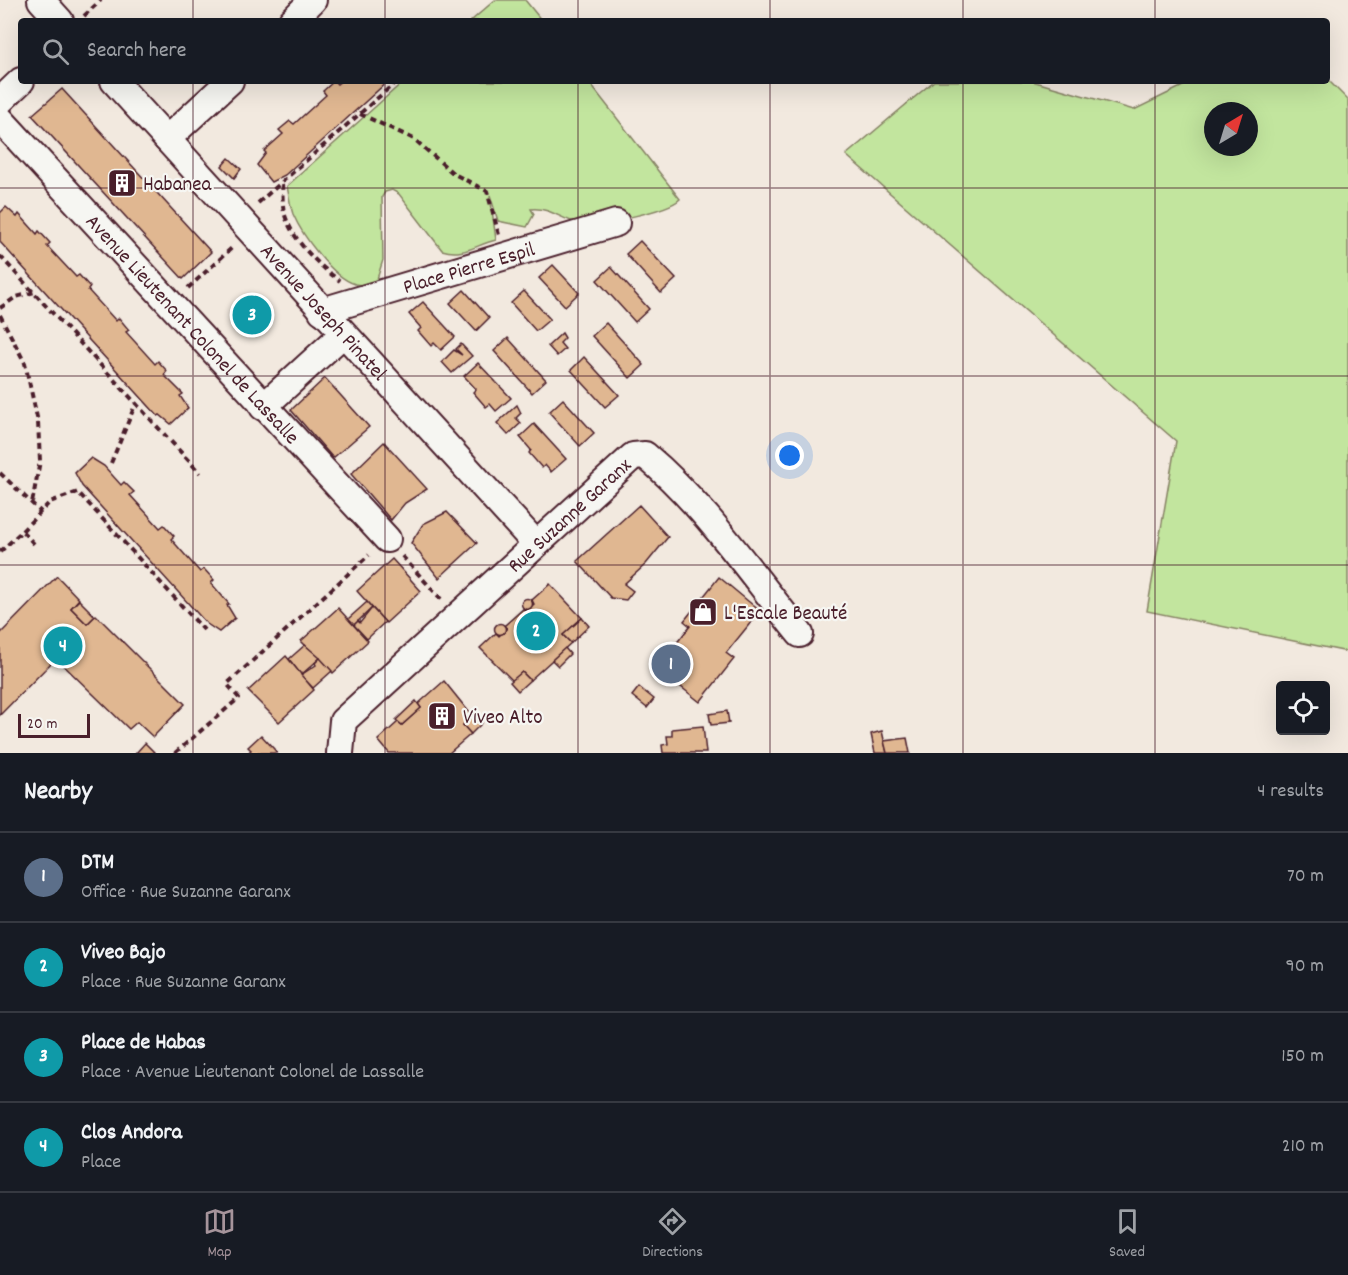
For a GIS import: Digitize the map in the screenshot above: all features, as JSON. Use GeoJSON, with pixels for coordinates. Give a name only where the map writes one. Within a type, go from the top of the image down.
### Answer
{"type":"FeatureCollection","features":[{"type":"Feature","properties":{"kind":"street"},"geometry":{"type":"LineString","coordinates":[[41,0],[57,18]]}},
{"type":"Feature","properties":{"kind":"street"},"geometry":{"type":"LineString","coordinates":[[295,18],[313,0]]}},
{"type":"Feature","properties":{"kind":"street"},"geometry":{"type":"LineString","coordinates":[[0,101],[18,84]]}},
{"type":"Feature","properties":{"kind":"street","name":"Avenue Joseph Pinatel"},"geometry":{"type":"LineString","coordinates":[[117,84],[535,543]]}},
{"type":"Feature","properties":{"kind":"street"},"geometry":{"type":"LineString","coordinates":[[167,139],[227,84]]}},
{"type":"Feature","properties":{"kind":"street","name":"Avenue Lieutenant Colonel de Lassalle"},"geometry":{"type":"LineString","coordinates":[[0,119],[387,539]]}},
{"type":"Feature","properties":{"kind":"street","name":"Place Pierre Espil"},"geometry":{"type":"LineString","coordinates":[[322,311],[616,223]]}},
{"type":"Feature","properties":{"kind":"street"},"geometry":{"type":"LineString","coordinates":[[263,407],[344,334]]}},
{"type":"Feature","properties":{"kind":"street","name":"Rue Suzanne Garanx"},"geometry":{"type":"LineString","coordinates":[[340,753],[343,721],[535,543],[633,456],[645,455],[710,522],[800,634]]}},
{"type":"Feature","properties":{"kind":"path"},"geometry":{"type":"LineString","coordinates":[[82,18],[101,0]]}},
{"type":"Feature","properties":{"kind":"path"},"geometry":{"type":"LineString","coordinates":[[169,305],[245,226],[282,183],[394,84]]}},
{"type":"Feature","properties":{"kind":"path"},"geometry":{"type":"LineString","coordinates":[[360,114],[414,139],[454,174],[487,191],[504,256]]}},
{"type":"Feature","properties":{"kind":"path"},"geometry":{"type":"LineString","coordinates":[[282,183],[284,212],[294,232],[312,256],[353,289],[371,296]]}},
{"type":"Feature","properties":{"kind":"path"},"geometry":{"type":"LineString","coordinates":[[0,256],[200,473]]}},
{"type":"Feature","properties":{"kind":"path"},"geometry":{"type":"LineString","coordinates":[[0,308],[16,297],[35,292]]}},
{"type":"Feature","properties":{"kind":"path"},"geometry":{"type":"LineString","coordinates":[[0,315],[25,363],[38,422],[40,461],[32,502]]}},
{"type":"Feature","properties":{"kind":"path"},"geometry":{"type":"LineString","coordinates":[[111,463],[136,403]]}},
{"type":"Feature","properties":{"kind":"path"},"geometry":{"type":"LineString","coordinates":[[0,473],[41,512]]}},
{"type":"Feature","properties":{"kind":"path"},"geometry":{"type":"LineString","coordinates":[[0,552],[50,502],[78,492],[204,630]]}},
{"type":"Feature","properties":{"kind":"path"},"geometry":{"type":"LineString","coordinates":[[22,531],[36,546]]}},
{"type":"Feature","properties":{"kind":"path"},"geometry":{"type":"LineString","coordinates":[[175,753],[239,698],[227,684],[387,539]]}},
{"type":"Feature","properties":{"kind":"path"},"geometry":{"type":"LineString","coordinates":[[405,559],[429,585]]}},
{"type":"Feature","properties":{"kind":"green space"},"geometry":{"type":"Polygon","coordinates":[[[495,0],[525,0],[540,18],[474,18],[495,0]]]}},
{"type":"Feature","properties":{"kind":"green space"},"geometry":{"type":"Polygon","coordinates":[[[1330,82],[1348,100],[1348,652],[1147,611],[1176,441],[846,155],[930,84],[1043,84],[1134,110],[1187,84],[1330,84],[1330,82]]]}},
{"type":"Feature","properties":{"kind":"green space"},"geometry":{"type":"Polygon","coordinates":[[[401,84],[590,84],[680,199],[648,213],[588,223],[579,223],[544,210],[531,209],[534,214],[527,227],[498,221],[490,195],[496,240],[469,250],[449,252],[442,250],[399,194],[392,190],[385,192],[382,197],[383,260],[377,279],[361,285],[346,280],[337,273],[311,244],[293,214],[287,186],[401,84]]]}},
{"type":"Feature","properties":{"kind":"building"},"geometry":{"type":"Polygon","coordinates":[[[331,84],[385,84],[285,175],[271,182],[257,165],[266,153],[264,151],[283,134],[279,130],[290,121],[294,124],[326,95],[323,91],[331,84]]]}},
{"type":"Feature","properties":{"kind":"building","name":"Habanea"},"geometry":{"type":"Polygon","coordinates":[[[62,89],[211,252],[183,279],[32,115],[62,89]]]}},
{"type":"Feature","properties":{"kind":"building"},"geometry":{"type":"Polygon","coordinates":[[[229,158],[241,169],[234,178],[222,166],[229,158]]]}},
{"type":"Feature","properties":{"kind":"building"},"geometry":{"type":"Polygon","coordinates":[[[6,207],[17,217],[19,214],[37,234],[39,231],[50,243],[47,246],[76,277],[79,275],[90,287],[88,290],[116,321],[119,318],[129,330],[126,332],[155,364],[158,361],[167,371],[164,375],[183,394],[180,396],[188,408],[171,424],[160,415],[158,416],[0,242],[0,213],[6,207]]]}},
{"type":"Feature","properties":{"kind":"building"},"geometry":{"type":"Polygon","coordinates":[[[640,241],[676,279],[661,293],[626,254],[640,241]]]}},
{"type":"Feature","properties":{"kind":"building"},"geometry":{"type":"Polygon","coordinates":[[[553,265],[579,293],[565,306],[539,278],[553,265]]]}},
{"type":"Feature","properties":{"kind":"building"},"geometry":{"type":"Polygon","coordinates":[[[611,267],[649,309],[635,322],[597,280],[611,267]]]}},
{"type":"Feature","properties":{"kind":"building"},"geometry":{"type":"Polygon","coordinates":[[[464,290],[489,318],[476,331],[450,303],[464,290]]]}},
{"type":"Feature","properties":{"kind":"building"},"geometry":{"type":"Polygon","coordinates":[[[524,291],[550,319],[536,331],[511,303],[524,291]]]}},
{"type":"Feature","properties":{"kind":"building"},"geometry":{"type":"Polygon","coordinates":[[[423,302],[455,337],[441,350],[434,343],[431,346],[418,331],[421,328],[409,314],[423,302]]]}},
{"type":"Feature","properties":{"kind":"building"},"geometry":{"type":"Polygon","coordinates":[[[606,323],[644,365],[630,378],[592,336],[606,323]]]}},
{"type":"Feature","properties":{"kind":"building"},"geometry":{"type":"Polygon","coordinates":[[[562,333],[565,338],[560,343],[565,349],[557,356],[548,346],[562,333]]]}},
{"type":"Feature","properties":{"kind":"building"},"geometry":{"type":"Polygon","coordinates":[[[508,338],[546,380],[532,393],[494,351],[508,338]]]}},
{"type":"Feature","properties":{"kind":"building"},"geometry":{"type":"Polygon","coordinates":[[[461,344],[472,356],[452,373],[442,362],[454,350],[462,355],[456,349],[461,344]]]}},
{"type":"Feature","properties":{"kind":"building"},"geometry":{"type":"Polygon","coordinates":[[[584,357],[619,395],[605,407],[571,370],[584,357]]]}},
{"type":"Feature","properties":{"kind":"building"},"geometry":{"type":"Polygon","coordinates":[[[478,363],[511,398],[496,411],[490,404],[486,407],[473,392],[476,389],[464,376],[478,363]]]}},
{"type":"Feature","properties":{"kind":"building"},"geometry":{"type":"Polygon","coordinates":[[[325,378],[369,427],[333,458],[291,410],[325,378]]]}},
{"type":"Feature","properties":{"kind":"building"},"geometry":{"type":"Polygon","coordinates":[[[563,399],[594,433],[580,446],[549,412],[563,399]]]}},
{"type":"Feature","properties":{"kind":"building"},"geometry":{"type":"Polygon","coordinates":[[[517,405],[521,413],[516,418],[521,423],[508,435],[497,423],[517,405]]]}},
{"type":"Feature","properties":{"kind":"building"},"geometry":{"type":"Polygon","coordinates":[[[534,424],[566,459],[551,472],[545,465],[542,468],[529,453],[531,450],[520,437],[534,424]]]}},
{"type":"Feature","properties":{"kind":"building"},"geometry":{"type":"Polygon","coordinates":[[[384,442],[427,489],[405,503],[391,520],[351,474],[384,442]]]}},
{"type":"Feature","properties":{"kind":"building"},"geometry":{"type":"Polygon","coordinates":[[[91,458],[104,466],[121,485],[124,482],[134,492],[130,495],[160,528],[164,525],[174,536],[171,539],[200,572],[204,569],[214,580],[211,583],[229,604],[227,605],[235,618],[219,632],[207,624],[82,486],[75,473],[91,458]]]}},
{"type":"Feature","properties":{"kind":"building"},"geometry":{"type":"Polygon","coordinates":[[[639,505],[668,537],[646,564],[624,584],[633,591],[626,600],[611,598],[577,561],[639,505]]]}},
{"type":"Feature","properties":{"kind":"building"},"geometry":{"type":"Polygon","coordinates":[[[447,512],[477,543],[439,578],[411,543],[423,524],[447,512]]]}},
{"type":"Feature","properties":{"kind":"building"},"geometry":{"type":"Polygon","coordinates":[[[392,559],[421,591],[386,623],[357,591],[392,559]]]}},
{"type":"Feature","properties":{"kind":"building"},"geometry":{"type":"Polygon","coordinates":[[[57,576],[79,599],[71,608],[87,624],[96,615],[185,704],[153,737],[137,722],[129,729],[56,658],[0,715],[0,634],[57,576]]]}},
{"type":"Feature","properties":{"kind":"building"},"geometry":{"type":"Polygon","coordinates":[[[719,577],[760,611],[726,653],[734,659],[700,702],[657,668],[690,626],[684,621],[719,577]]]}},
{"type":"Feature","properties":{"kind":"building"},"geometry":{"type":"Polygon","coordinates":[[[550,584],[582,618],[563,635],[571,643],[530,680],[522,672],[513,681],[480,648],[496,633],[499,636],[507,628],[504,626],[523,609],[526,611],[534,604],[532,600],[550,584]]]}},
{"type":"Feature","properties":{"kind":"building"},"geometry":{"type":"Polygon","coordinates":[[[527,598],[533,604],[527,610],[521,604],[527,598]]]}},
{"type":"Feature","properties":{"kind":"building"},"geometry":{"type":"Polygon","coordinates":[[[79,600],[95,616],[87,624],[71,608],[79,600]]]}},
{"type":"Feature","properties":{"kind":"building"},"geometry":{"type":"Polygon","coordinates":[[[367,602],[372,608],[354,625],[348,619],[367,602]]]}},
{"type":"Feature","properties":{"kind":"building"},"geometry":{"type":"Polygon","coordinates":[[[338,608],[368,641],[333,673],[301,641],[338,608]]]}},
{"type":"Feature","properties":{"kind":"building"},"geometry":{"type":"Polygon","coordinates":[[[372,608],[385,622],[367,639],[354,625],[358,621],[360,623],[372,608]]]}},
{"type":"Feature","properties":{"kind":"building"},"geometry":{"type":"Polygon","coordinates":[[[582,618],[589,626],[571,643],[563,635],[582,618]]]}},
{"type":"Feature","properties":{"kind":"building"},"geometry":{"type":"Polygon","coordinates":[[[500,624],[504,625],[504,633],[500,634],[496,633],[495,629],[496,625],[500,624]]]}},
{"type":"Feature","properties":{"kind":"building"},"geometry":{"type":"Polygon","coordinates":[[[305,645],[320,658],[301,675],[289,659],[305,645]]]}},
{"type":"Feature","properties":{"kind":"building"},"geometry":{"type":"Polygon","coordinates":[[[565,648],[570,654],[558,666],[552,660],[565,648]]]}},
{"type":"Feature","properties":{"kind":"building"},"geometry":{"type":"Polygon","coordinates":[[[286,656],[314,690],[279,722],[248,691],[286,656]]]}},
{"type":"Feature","properties":{"kind":"building"},"geometry":{"type":"Polygon","coordinates":[[[320,658],[332,671],[313,688],[301,675],[316,665],[315,663],[320,658]]]}},
{"type":"Feature","properties":{"kind":"building"},"geometry":{"type":"Polygon","coordinates":[[[522,672],[530,680],[518,691],[510,682],[522,672]]]}},
{"type":"Feature","properties":{"kind":"building","name":"Viveo Alto"},"geometry":{"type":"Polygon","coordinates":[[[444,681],[473,717],[463,725],[471,734],[449,753],[389,753],[378,740],[398,722],[402,725],[421,708],[418,704],[444,681]]]}},
{"type":"Feature","properties":{"kind":"building"},"geometry":{"type":"Polygon","coordinates":[[[639,687],[654,699],[647,708],[632,696],[639,687]]]}},
{"type":"Feature","properties":{"kind":"building"},"geometry":{"type":"Polygon","coordinates":[[[416,701],[421,708],[402,725],[396,720],[416,701]]]}},
{"type":"Feature","properties":{"kind":"building"},"geometry":{"type":"Polygon","coordinates":[[[727,711],[729,723],[711,725],[709,714],[727,711]]]}},
{"type":"Feature","properties":{"kind":"building"},"geometry":{"type":"Polygon","coordinates":[[[474,714],[482,723],[471,734],[463,725],[474,714]]]}},
{"type":"Feature","properties":{"kind":"building"},"geometry":{"type":"Polygon","coordinates":[[[703,726],[706,753],[663,753],[662,745],[668,744],[667,736],[672,736],[672,729],[703,726]]]}},
{"type":"Feature","properties":{"kind":"building"},"geometry":{"type":"Polygon","coordinates":[[[882,731],[887,753],[875,753],[871,734],[882,731]]]}},
{"type":"Feature","properties":{"kind":"building"},"geometry":{"type":"Polygon","coordinates":[[[261,735],[277,753],[248,753],[251,750],[248,747],[261,735]]]}},
{"type":"Feature","properties":{"kind":"building"},"geometry":{"type":"Polygon","coordinates":[[[907,738],[910,753],[887,753],[884,741],[907,738]]]}},
{"type":"Feature","properties":{"kind":"building"},"geometry":{"type":"Polygon","coordinates":[[[145,743],[155,753],[136,753],[145,743]]]}},
{"type":"Feature","properties":{"kind":"place","name":"Habanea"},"geometry":{"type":"Point","coordinates":[122,183]}},
{"type":"Feature","properties":{"kind":"place","name":"Place de Habas"},"geometry":{"type":"Point","coordinates":[252,315]}},
{"type":"Feature","properties":{"kind":"place","name":"L'Escale Beauté"},"geometry":{"type":"Point","coordinates":[703,612]}},
{"type":"Feature","properties":{"kind":"place","name":"Viveo Bajo"},"geometry":{"type":"Point","coordinates":[536,631]}},
{"type":"Feature","properties":{"kind":"place","name":"Clos Andora"},"geometry":{"type":"Point","coordinates":[63,646]}},
{"type":"Feature","properties":{"kind":"place","name":"DTM"},"geometry":{"type":"Point","coordinates":[671,664]}},
{"type":"Feature","properties":{"kind":"place","name":"Viveo Alto"},"geometry":{"type":"Point","coordinates":[442,716]}}]}
